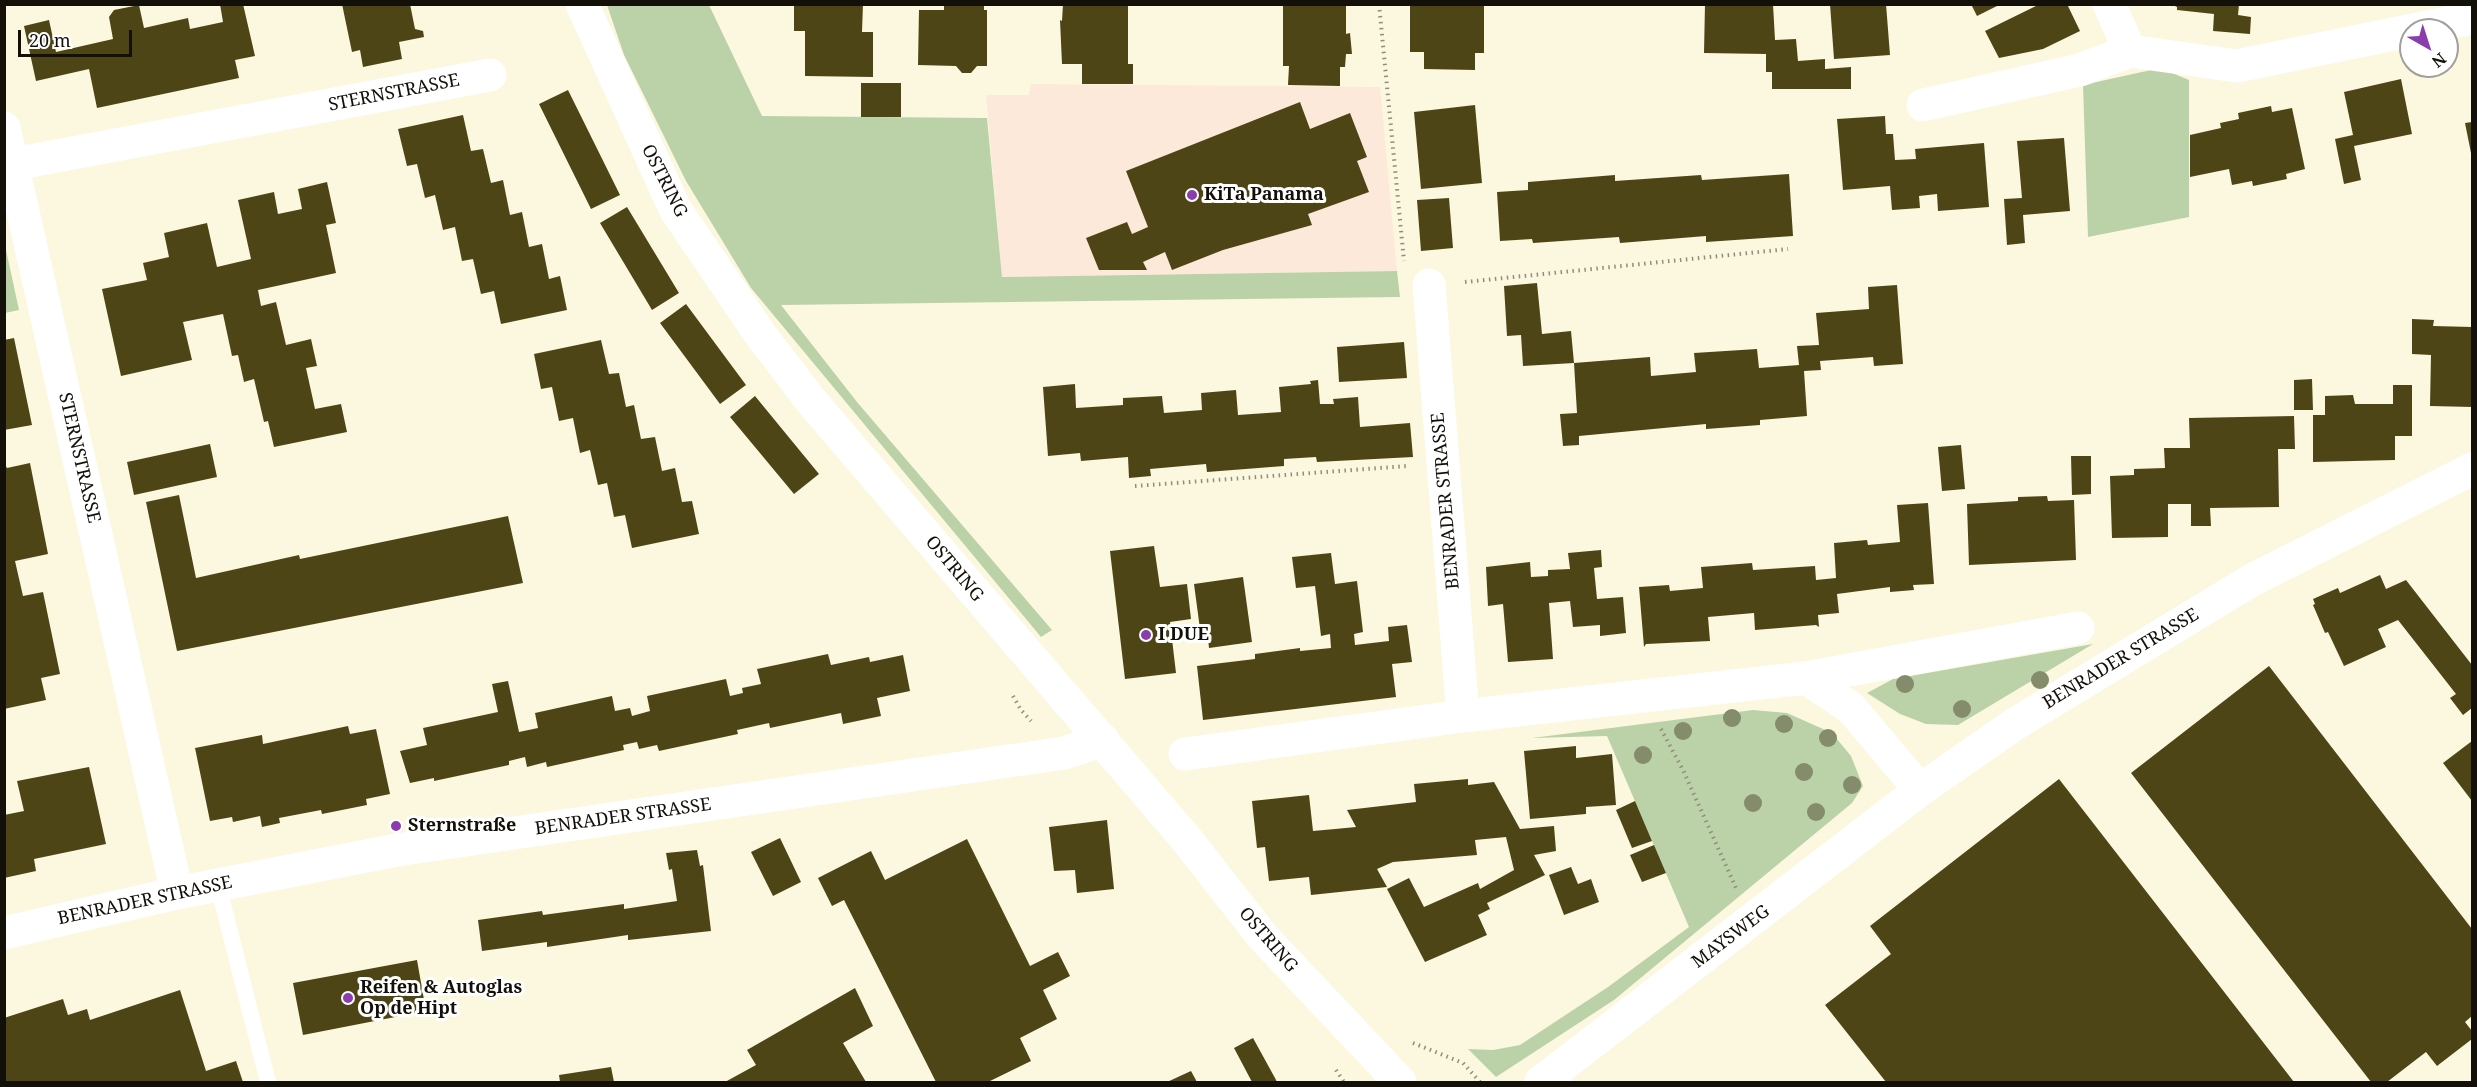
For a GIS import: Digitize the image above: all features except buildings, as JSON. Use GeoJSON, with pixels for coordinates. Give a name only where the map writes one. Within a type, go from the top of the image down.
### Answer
{"type":"FeatureCollection","features":[{"type":"Feature","properties":{"kind":"street","name":"OSTRING"},"geometry":{"type":"LineString","coordinates":[[582,4],[675,209],[759,334],[813,402],[1187,840],[1263,937],[1400,1083]]}},
{"type":"Feature","properties":{"kind":"street"},"geometry":{"type":"LineString","coordinates":[[2109,4],[2130,51]]}},
{"type":"Feature","properties":{"kind":"street"},"geometry":{"type":"LineString","coordinates":[[1923,105],[2080,70],[2130,51],[2237,66],[2472,18]]}},
{"type":"Feature","properties":{"kind":"street","name":"STERNSTRASSE"},"geometry":{"type":"LineString","coordinates":[[14,164],[490,75]]}},
{"type":"Feature","properties":{"kind":"street","name":"STERNSTRASSE"},"geometry":{"type":"LineString","coordinates":[[4,129],[14,164],[177,893]]}},
{"type":"Feature","properties":{"kind":"street","name":"BENRADER STRASSE"},"geometry":{"type":"LineString","coordinates":[[1430,285],[1463,716]]}},
{"type":"Feature","properties":{"kind":"street","name":"BENRADER STRASSE"},"geometry":{"type":"LineString","coordinates":[[1920,790],[2014,724],[2252,580],[2469,478]]}},
{"type":"Feature","properties":{"kind":"street"},"geometry":{"type":"LineString","coordinates":[[1185,754],[1463,716],[1643,698],[1806,678],[2078,628]]}},
{"type":"Feature","properties":{"kind":"street"},"geometry":{"type":"LineString","coordinates":[[1806,678],[1851,708],[1920,790]]}},
{"type":"Feature","properties":{"kind":"street","name":"BENRADER STRASSE"},"geometry":{"type":"LineString","coordinates":[[4,933],[177,893],[397,850],[1064,753],[1102,740]]}},
{"type":"Feature","properties":{"kind":"street","name":"MAYSWEG"},"geometry":{"type":"LineString","coordinates":[[1541,1083],[1920,790]]}},
{"type":"Feature","properties":{"kind":"lane"},"geometry":{"type":"LineString","coordinates":[[218,885],[268,1083]]}},
{"type":"Feature","properties":{"kind":"path"},"geometry":{"type":"LineString","coordinates":[[1379,4],[1404,268],[1430,285],[1788,249]]}},
{"type":"Feature","properties":{"kind":"path"},"geometry":{"type":"LineString","coordinates":[[1135,486],[1442,464]]}},
{"type":"Feature","properties":{"kind":"path"},"geometry":{"type":"LineString","coordinates":[[1643,698],[1683,770],[1752,921]]}},
{"type":"Feature","properties":{"kind":"shaded area","name":"KiTa Panama"},"geometry":{"type":"Polygon","coordinates":[[[1031,84],[1380,87],[1397,271],[1002,277],[986,95],[1029,95],[1031,84]]]}},
{"type":"Feature","properties":{"kind":"green space"},"geometry":{"type":"Polygon","coordinates":[[[607,5],[709,5],[762,116],[987,118],[1002,277],[1397,271],[1400,297],[781,305],[857,402],[1052,630],[1041,637],[751,288],[686,181],[624,55],[607,5]]]}},
{"type":"Feature","properties":{"kind":"green space"},"geometry":{"type":"Polygon","coordinates":[[[2160,68],[2189,80],[2189,217],[2088,237],[2083,85],[2160,68]]]}},
{"type":"Feature","properties":{"kind":"green space"},"geometry":{"type":"Polygon","coordinates":[[[5,245],[19,310],[4,313],[5,245]]]}},
{"type":"Feature","properties":{"kind":"green space"},"geometry":{"type":"Polygon","coordinates":[[[2093,644],[1958,725],[1926,724],[1900,714],[1867,693],[1893,679],[2093,644]]]}},
{"type":"Feature","properties":{"kind":"green space"},"geometry":{"type":"Polygon","coordinates":[[[1753,710],[1787,713],[1832,733],[1851,756],[1863,786],[1852,803],[1614,1000],[1496,1077],[1468,1049],[1493,1050],[1520,1045],[1608,987],[1689,927],[1607,736],[1532,738],[1753,710]]]}},
{"type":"Feature","properties":{"kind":"place","name":"KiTa Panama"},"geometry":{"type":"Point","coordinates":[1192,195]}},
{"type":"Feature","properties":{"kind":"place","name":"I DUE"},"geometry":{"type":"Point","coordinates":[1146,635]}},
{"type":"Feature","properties":{"kind":"place","name":"Sternstraße"},"geometry":{"type":"Point","coordinates":[396,826]}},
{"type":"Feature","properties":{"kind":"place","name":"Reifen & Autoglas Op de Hipt"},"geometry":{"type":"Point","coordinates":[348,998]}}]}
